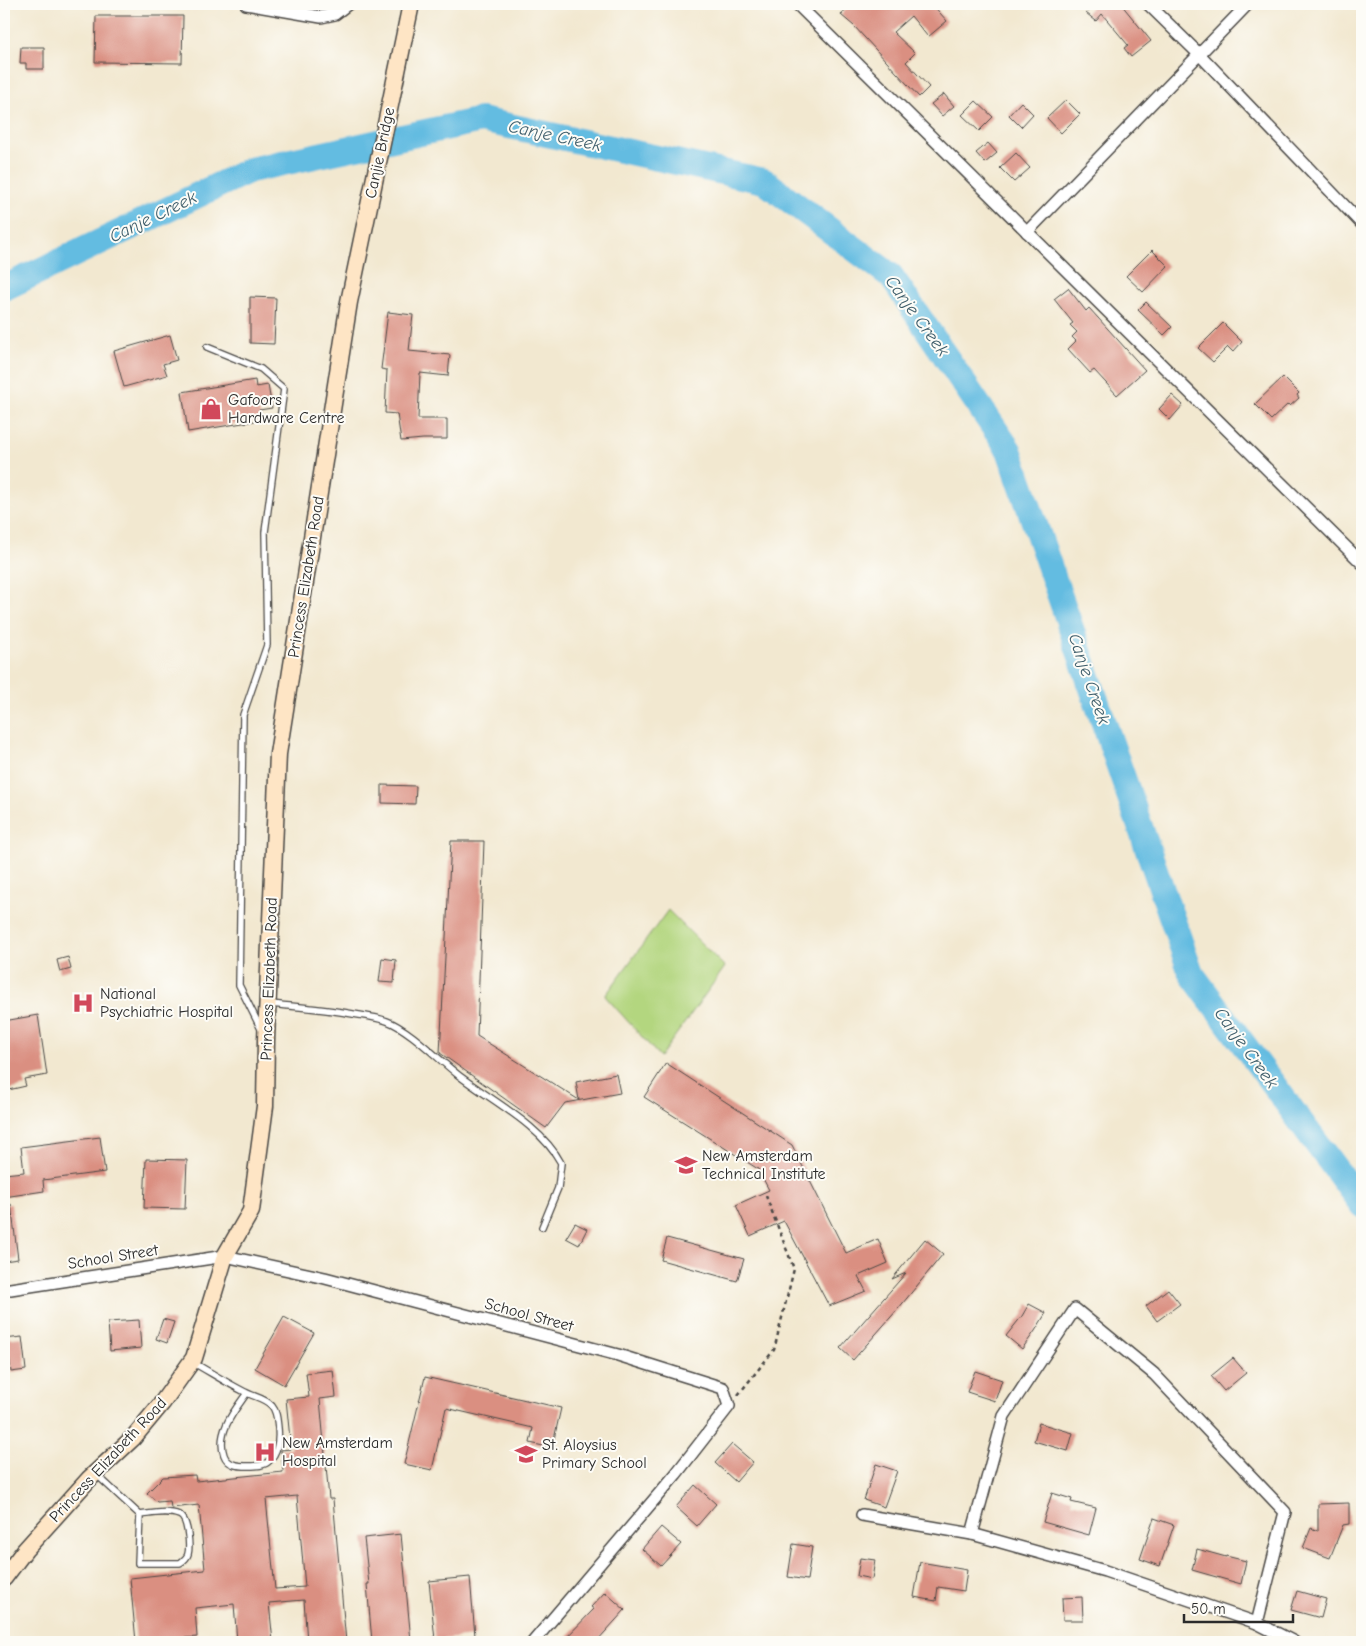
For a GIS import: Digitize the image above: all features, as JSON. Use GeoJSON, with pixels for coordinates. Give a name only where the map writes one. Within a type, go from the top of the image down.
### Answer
{"type":"FeatureCollection","features":[{"type":"Feature","properties":{"kind":"main road","name":"Canjie Bridge"},"geometry":{"type":"LineString","coordinates":[[349,302],[411,4]]}},
{"type":"Feature","properties":{"kind":"main road","name":"Princess Elizabeth Road"},"geometry":{"type":"LineString","coordinates":[[4,1578],[25,1550],[96,1473],[133,1438],[192,1362],[225,1256],[251,1211],[265,1106],[278,754],[349,302]]}},
{"type":"Feature","properties":{"kind":"street"},"geometry":{"type":"LineString","coordinates":[[246,4],[321,17],[335,14],[348,4]]}},
{"type":"Feature","properties":{"kind":"street"},"geometry":{"type":"LineString","coordinates":[[796,4],[1362,563]]}},
{"type":"Feature","properties":{"kind":"street"},"geometry":{"type":"LineString","coordinates":[[1148,4],[1199,54],[1362,224]]}},
{"type":"Feature","properties":{"kind":"street"},"geometry":{"type":"LineString","coordinates":[[1027,232],[1248,4]]}},
{"type":"Feature","properties":{"kind":"street","name":"School Street"},"geometry":{"type":"LineString","coordinates":[[4,1290],[225,1256],[325,1278],[618,1355],[723,1388],[729,1406]]}},
{"type":"Feature","properties":{"kind":"street"},"geometry":{"type":"LineString","coordinates":[[972,1534],[1004,1416],[1074,1309],[1154,1374],[1284,1512],[1257,1623]]}},
{"type":"Feature","properties":{"kind":"street"},"geometry":{"type":"LineString","coordinates":[[533,1642],[676,1474],[729,1406]]}},
{"type":"Feature","properties":{"kind":"street"},"geometry":{"type":"LineString","coordinates":[[862,1515],[972,1534],[1105,1571],[1257,1623],[1294,1642]]}},
{"type":"Feature","properties":{"kind":"lane"},"geometry":{"type":"LineString","coordinates":[[207,347],[262,369],[284,389],[265,532],[266,645],[243,715],[239,985],[266,1040]]}},
{"type":"Feature","properties":{"kind":"lane"},"geometry":{"type":"LineString","coordinates":[[268,1004],[321,1009],[370,1016],[388,1021],[411,1036],[459,1076],[525,1122],[551,1147],[561,1163],[558,1188],[542,1227]]}},
{"type":"Feature","properties":{"kind":"lane"},"geometry":{"type":"LineString","coordinates":[[192,1362],[247,1393],[263,1399],[276,1412],[279,1435],[275,1453],[269,1462],[260,1466],[231,1464],[226,1460],[222,1447],[222,1437],[229,1419],[247,1393]]}},
{"type":"Feature","properties":{"kind":"lane"},"geometry":{"type":"LineString","coordinates":[[96,1473],[140,1515],[167,1513],[181,1516],[185,1520],[187,1530],[188,1555],[185,1560],[180,1563],[138,1563],[140,1515]]}},
{"type":"Feature","properties":{"kind":"path"},"geometry":{"type":"LineString","coordinates":[[729,1406],[774,1350],[794,1269],[766,1196]]}},
{"type":"Feature","properties":{"kind":"green space"},"geometry":{"type":"Polygon","coordinates":[[[668,910],[725,967],[660,1057],[605,996],[668,910]]]}},
{"type":"Feature","properties":{"kind":"building"},"geometry":{"type":"Polygon","coordinates":[[[850,4],[932,4],[947,21],[928,37],[911,16],[893,32],[915,53],[906,62],[929,87],[919,97],[854,26],[841,15],[850,4]]]}},
{"type":"Feature","properties":{"kind":"building"},"geometry":{"type":"Polygon","coordinates":[[[1094,4],[1121,4],[1151,41],[1131,57],[1124,48],[1128,45],[1102,14],[1096,21],[1086,13],[1094,4]]]}},
{"type":"Feature","properties":{"kind":"building"},"geometry":{"type":"Polygon","coordinates":[[[96,16],[183,16],[182,63],[95,62],[96,16]]]}},
{"type":"Feature","properties":{"kind":"building"},"geometry":{"type":"Polygon","coordinates":[[[21,47],[44,47],[44,69],[26,69],[26,63],[20,63],[21,47]]]}},
{"type":"Feature","properties":{"kind":"building"},"geometry":{"type":"Polygon","coordinates":[[[944,94],[954,106],[942,116],[931,104],[944,94]]]}},
{"type":"Feature","properties":{"kind":"building"},"geometry":{"type":"Polygon","coordinates":[[[1066,100],[1080,114],[1061,133],[1047,118],[1066,100]]]}},
{"type":"Feature","properties":{"kind":"building"},"geometry":{"type":"Polygon","coordinates":[[[976,101],[993,117],[979,131],[962,115],[976,101]]]}},
{"type":"Feature","properties":{"kind":"building"},"geometry":{"type":"Polygon","coordinates":[[[1021,102],[1033,114],[1021,127],[1009,115],[1021,102]]]}},
{"type":"Feature","properties":{"kind":"building"},"geometry":{"type":"Polygon","coordinates":[[[988,143],[997,153],[985,163],[976,153],[988,143]]]}},
{"type":"Feature","properties":{"kind":"building"},"geometry":{"type":"Polygon","coordinates":[[[1016,153],[1030,168],[1014,182],[1000,168],[1016,153]]]}},
{"type":"Feature","properties":{"kind":"building"},"geometry":{"type":"Polygon","coordinates":[[[1152,250],[1168,266],[1143,292],[1126,276],[1152,250]]]}},
{"type":"Feature","properties":{"kind":"building"},"geometry":{"type":"Polygon","coordinates":[[[1068,288],[1086,311],[1089,308],[1145,370],[1117,395],[1094,370],[1090,373],[1068,349],[1076,341],[1072,337],[1077,332],[1070,325],[1073,323],[1054,299],[1068,288]]]}},
{"type":"Feature","properties":{"kind":"building"},"geometry":{"type":"Polygon","coordinates":[[[250,297],[276,298],[274,344],[250,343],[250,297]]]}},
{"type":"Feature","properties":{"kind":"building"},"geometry":{"type":"Polygon","coordinates":[[[1146,302],[1172,327],[1164,335],[1138,310],[1146,302]]]}},
{"type":"Feature","properties":{"kind":"building"},"geometry":{"type":"Polygon","coordinates":[[[388,312],[413,315],[409,351],[450,355],[448,376],[420,373],[418,419],[447,419],[447,439],[401,441],[397,414],[385,413],[387,370],[381,369],[388,312]]]}},
{"type":"Feature","properties":{"kind":"building"},"geometry":{"type":"Polygon","coordinates":[[[1223,323],[1242,342],[1233,352],[1228,347],[1213,362],[1198,348],[1223,323]]]}},
{"type":"Feature","properties":{"kind":"building"},"geometry":{"type":"Polygon","coordinates":[[[170,335],[177,360],[163,364],[167,375],[124,387],[114,351],[170,335]]]}},
{"type":"Feature","properties":{"kind":"building"},"geometry":{"type":"Polygon","coordinates":[[[1283,377],[1299,393],[1297,395],[1299,398],[1290,406],[1288,404],[1271,420],[1255,404],[1283,377]]]}},
{"type":"Feature","properties":{"kind":"building"},"geometry":{"type":"Polygon","coordinates":[[[255,380],[256,387],[268,385],[272,408],[259,410],[261,420],[188,432],[182,392],[255,380]]]}},
{"type":"Feature","properties":{"kind":"building"},"geometry":{"type":"Polygon","coordinates":[[[1172,395],[1183,405],[1170,420],[1159,409],[1172,395]]]}},
{"type":"Feature","properties":{"kind":"building"},"geometry":{"type":"Polygon","coordinates":[[[382,785],[416,786],[415,804],[382,803],[382,785]]]}},
{"type":"Feature","properties":{"kind":"building"},"geometry":{"type":"Polygon","coordinates":[[[451,841],[484,841],[477,1036],[579,1100],[576,1082],[616,1074],[620,1093],[565,1103],[546,1128],[440,1053],[451,841]]]}},
{"type":"Feature","properties":{"kind":"building"},"geometry":{"type":"Polygon","coordinates":[[[68,957],[71,969],[60,972],[57,960],[68,957]]]}},
{"type":"Feature","properties":{"kind":"building"},"geometry":{"type":"Polygon","coordinates":[[[382,958],[396,960],[394,983],[379,982],[382,958]]]}},
{"type":"Feature","properties":{"kind":"building"},"geometry":{"type":"Polygon","coordinates":[[[38,1015],[47,1075],[24,1079],[26,1086],[4,1091],[4,1021],[38,1015]]]}},
{"type":"Feature","properties":{"kind":"building"},"geometry":{"type":"Polygon","coordinates":[[[666,1063],[792,1145],[846,1253],[878,1239],[888,1263],[858,1276],[866,1291],[829,1306],[784,1221],[750,1236],[736,1205],[769,1190],[758,1169],[644,1097],[666,1063]]]}},
{"type":"Feature","properties":{"kind":"building"},"geometry":{"type":"Polygon","coordinates":[[[100,1137],[105,1172],[43,1180],[44,1191],[4,1197],[4,1174],[24,1172],[21,1147],[100,1137]]]}},
{"type":"Feature","properties":{"kind":"building"},"geometry":{"type":"Polygon","coordinates":[[[146,1159],[187,1160],[185,1209],[144,1208],[146,1159]]]}},
{"type":"Feature","properties":{"kind":"building"},"geometry":{"type":"Polygon","coordinates":[[[11,1204],[18,1259],[4,1261],[4,1205],[11,1204]]]}},
{"type":"Feature","properties":{"kind":"building"},"geometry":{"type":"Polygon","coordinates":[[[575,1223],[587,1229],[579,1245],[566,1238],[575,1223]]]}},
{"type":"Feature","properties":{"kind":"building"},"geometry":{"type":"Polygon","coordinates":[[[667,1238],[744,1259],[737,1281],[661,1260],[667,1238]]]}},
{"type":"Feature","properties":{"kind":"building"},"geometry":{"type":"Polygon","coordinates":[[[925,1239],[943,1254],[853,1360],[840,1348],[906,1273],[892,1279],[925,1239]]]}},
{"type":"Feature","properties":{"kind":"building"},"geometry":{"type":"Polygon","coordinates":[[[1168,1289],[1180,1304],[1157,1321],[1146,1306],[1168,1289]]]}},
{"type":"Feature","properties":{"kind":"building"},"geometry":{"type":"Polygon","coordinates":[[[1029,1304],[1046,1313],[1022,1349],[1006,1336],[1029,1304]]]}},
{"type":"Feature","properties":{"kind":"building"},"geometry":{"type":"Polygon","coordinates":[[[284,1317],[314,1333],[284,1385],[255,1368],[284,1317]]]}},
{"type":"Feature","properties":{"kind":"building"},"geometry":{"type":"Polygon","coordinates":[[[163,1319],[174,1322],[167,1343],[156,1339],[163,1319]]]}},
{"type":"Feature","properties":{"kind":"building"},"geometry":{"type":"Polygon","coordinates":[[[139,1320],[141,1348],[110,1351],[108,1322],[139,1320]]]}},
{"type":"Feature","properties":{"kind":"building"},"geometry":{"type":"Polygon","coordinates":[[[22,1337],[26,1370],[11,1372],[9,1354],[4,1355],[4,1339],[22,1337]]]}},
{"type":"Feature","properties":{"kind":"building"},"geometry":{"type":"Polygon","coordinates":[[[1233,1358],[1246,1373],[1224,1391],[1211,1376],[1233,1358]]]}},
{"type":"Feature","properties":{"kind":"building"},"geometry":{"type":"Polygon","coordinates":[[[333,1370],[336,1397],[320,1399],[329,1499],[333,1499],[346,1642],[307,1642],[304,1600],[269,1603],[273,1642],[237,1642],[234,1604],[195,1608],[197,1637],[136,1642],[130,1578],[205,1570],[199,1505],[171,1508],[170,1501],[157,1502],[147,1493],[163,1477],[195,1475],[196,1481],[283,1472],[281,1450],[291,1449],[286,1399],[309,1397],[306,1373],[333,1370]],[[297,1496],[266,1499],[275,1589],[305,1587],[297,1496]]]}},
{"type":"Feature","properties":{"kind":"building"},"geometry":{"type":"Polygon","coordinates":[[[975,1371],[1002,1380],[995,1401],[967,1392],[975,1371]]]}},
{"type":"Feature","properties":{"kind":"building"},"geometry":{"type":"Polygon","coordinates":[[[425,1377],[561,1408],[552,1448],[530,1443],[533,1428],[446,1408],[432,1470],[404,1464],[425,1377]]]}},
{"type":"Feature","properties":{"kind":"building"},"geometry":{"type":"Polygon","coordinates":[[[1039,1423],[1073,1433],[1068,1451],[1034,1441],[1039,1423]]]}},
{"type":"Feature","properties":{"kind":"building"},"geometry":{"type":"Polygon","coordinates":[[[732,1444],[753,1462],[736,1482],[715,1463],[732,1444]]]}},
{"type":"Feature","properties":{"kind":"building"},"geometry":{"type":"Polygon","coordinates":[[[876,1464],[897,1471],[884,1507],[864,1500],[876,1464]]]}},
{"type":"Feature","properties":{"kind":"building"},"geometry":{"type":"Polygon","coordinates":[[[695,1485],[716,1504],[697,1526],[676,1507],[695,1485]]]}},
{"type":"Feature","properties":{"kind":"building"},"geometry":{"type":"Polygon","coordinates":[[[1052,1493],[1072,1499],[1071,1502],[1096,1508],[1089,1535],[1043,1522],[1052,1493]]]}},
{"type":"Feature","properties":{"kind":"building"},"geometry":{"type":"Polygon","coordinates":[[[1349,1503],[1349,1524],[1343,1525],[1330,1558],[1303,1548],[1311,1528],[1318,1531],[1318,1504],[1349,1503]]]}},
{"type":"Feature","properties":{"kind":"building"},"geometry":{"type":"Polygon","coordinates":[[[1154,1518],[1174,1525],[1160,1566],[1140,1559],[1154,1518]]]}},
{"type":"Feature","properties":{"kind":"building"},"geometry":{"type":"Polygon","coordinates":[[[661,1527],[681,1544],[661,1566],[642,1549],[661,1527]]]}},
{"type":"Feature","properties":{"kind":"building"},"geometry":{"type":"Polygon","coordinates":[[[401,1534],[411,1641],[372,1642],[364,1538],[401,1534]]]}},
{"type":"Feature","properties":{"kind":"building"},"geometry":{"type":"Polygon","coordinates":[[[793,1544],[812,1547],[807,1580],[788,1577],[793,1544]]]}},
{"type":"Feature","properties":{"kind":"building"},"geometry":{"type":"Polygon","coordinates":[[[1197,1549],[1246,1561],[1241,1584],[1192,1570],[1197,1549]]]}},
{"type":"Feature","properties":{"kind":"building"},"geometry":{"type":"Polygon","coordinates":[[[860,1558],[875,1560],[872,1579],[857,1576],[860,1558]]]}},
{"type":"Feature","properties":{"kind":"building"},"geometry":{"type":"Polygon","coordinates":[[[920,1562],[967,1570],[964,1591],[938,1587],[936,1601],[914,1597],[920,1562]]]}},
{"type":"Feature","properties":{"kind":"building"},"geometry":{"type":"Polygon","coordinates":[[[470,1577],[475,1636],[435,1640],[429,1581],[470,1577]]]}},
{"type":"Feature","properties":{"kind":"building"},"geometry":{"type":"Polygon","coordinates":[[[1297,1591],[1326,1599],[1321,1618],[1291,1610],[1297,1591]]]}},
{"type":"Feature","properties":{"kind":"building"},"geometry":{"type":"Polygon","coordinates":[[[605,1592],[625,1610],[596,1642],[562,1642],[594,1609],[591,1607],[605,1592]]]}},
{"type":"Feature","properties":{"kind":"building"},"geometry":{"type":"Polygon","coordinates":[[[1082,1597],[1083,1620],[1063,1620],[1062,1598],[1082,1597]]]}},
{"type":"Feature","properties":{"kind":"waterway","name":"Canje Creek"},"geometry":{"type":"LineString","coordinates":[[4,288],[250,170],[481,120],[764,181],[891,276],[1009,450],[1191,973],[1362,1205]]}},
{"type":"Feature","properties":{"kind":"place","name":"Gafoors Hardware Centre"},"geometry":{"type":"Point","coordinates":[211,409]}},
{"type":"Feature","properties":{"kind":"place","name":"National Psychiatric Hospital"},"geometry":{"type":"Point","coordinates":[83,1003]}},
{"type":"Feature","properties":{"kind":"place","name":"New Amsterdam Technical Institute"},"geometry":{"type":"Point","coordinates":[686,1165]}},
{"type":"Feature","properties":{"kind":"place","name":"New Amsterdam Hospital"},"geometry":{"type":"Point","coordinates":[265,1452]}},
{"type":"Feature","properties":{"kind":"place","name":"St. Aloysius Primary School"},"geometry":{"type":"Point","coordinates":[526,1454]}}]}
